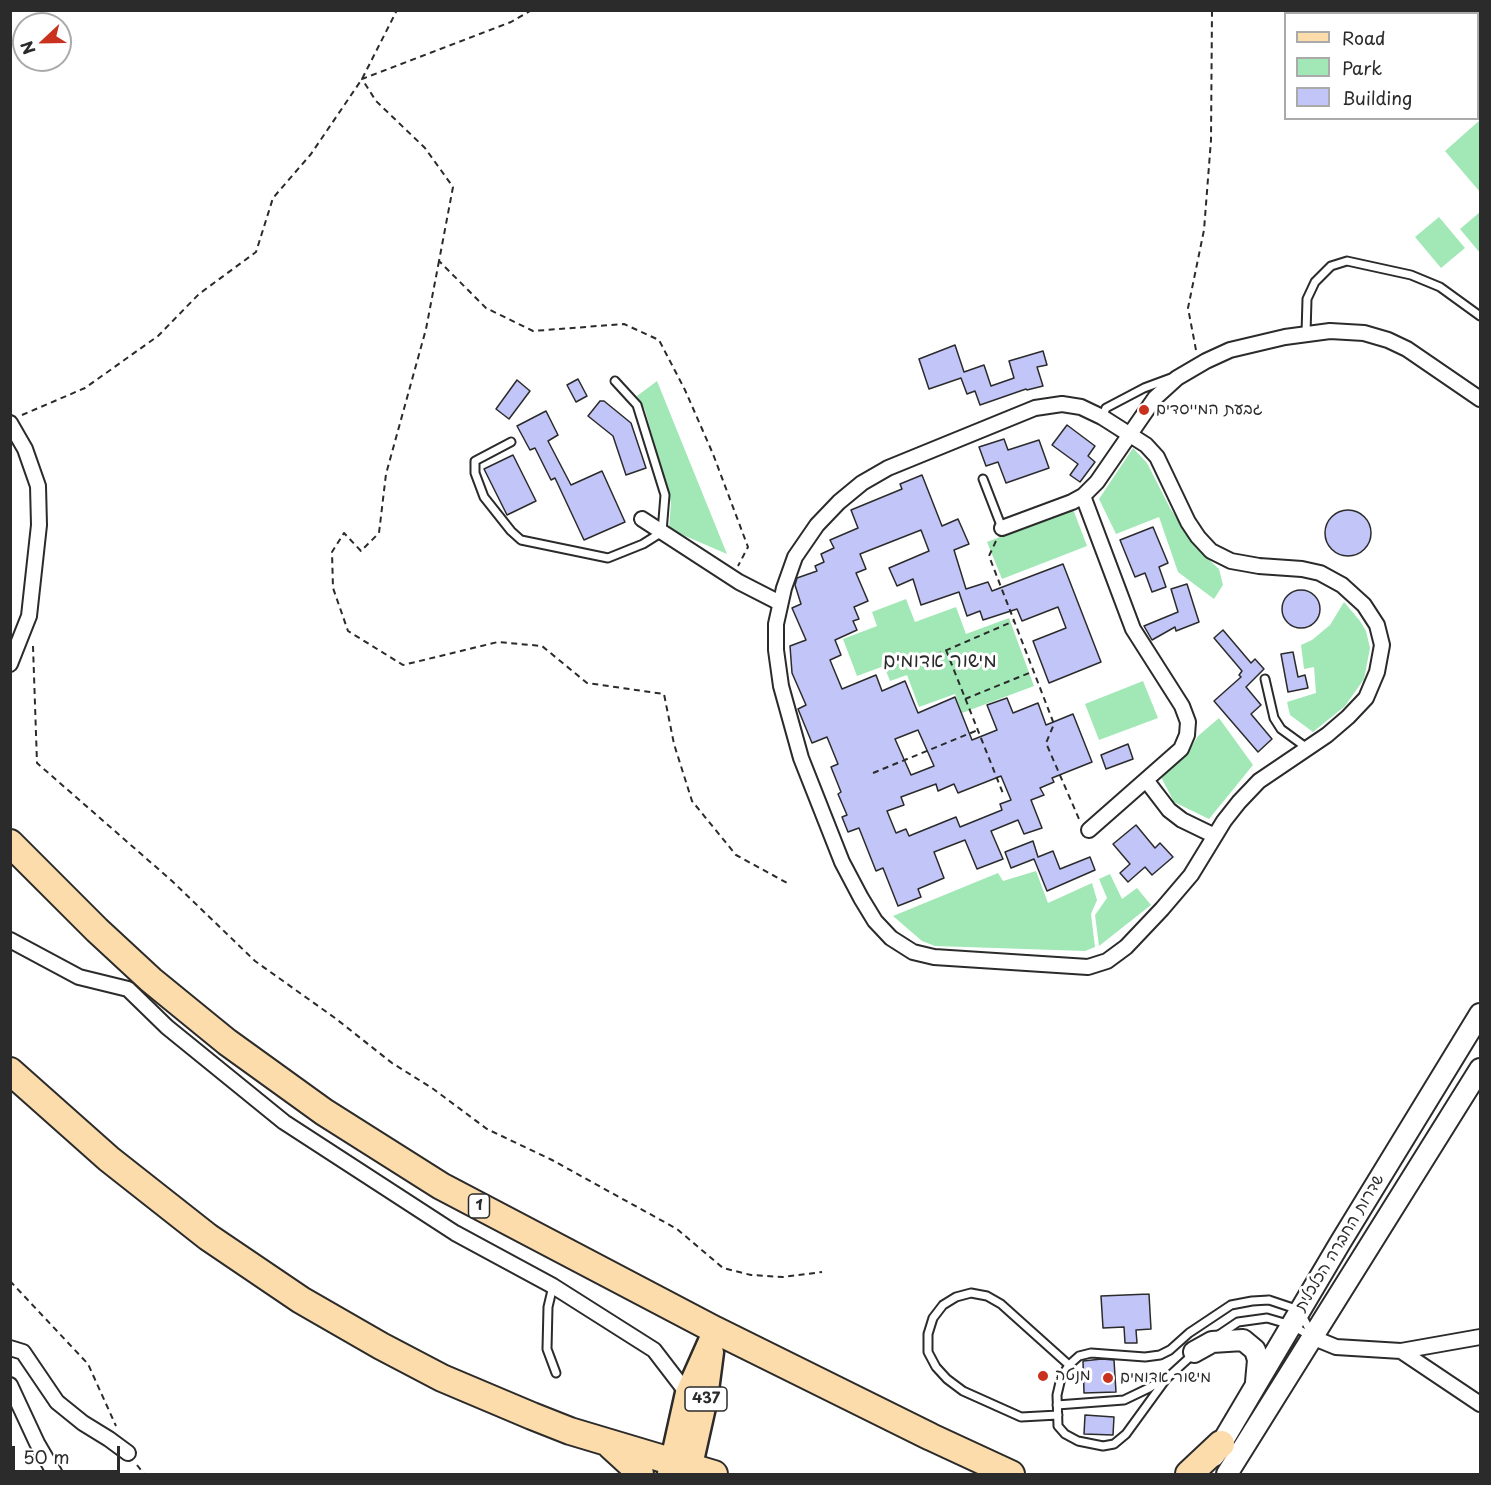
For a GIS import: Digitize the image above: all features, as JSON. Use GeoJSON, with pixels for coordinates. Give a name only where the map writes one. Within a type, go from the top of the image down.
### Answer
{"type":"FeatureCollection","features":[{"type":"Feature","properties":{"kind":"highway","name":"1"},"geometry":{"type":"LineString","coordinates":[[10,843],[151,980],[227,1042],[324,1112],[441,1186],[715,1330],[1011,1474]]}},
{"type":"Feature","properties":{"kind":"highway"},"geometry":{"type":"LineString","coordinates":[[10,1071],[109,1159],[208,1237],[301,1300],[442,1378],[570,1431],[687,1470]]}},
{"type":"Feature","properties":{"kind":"highway"},"geometry":{"type":"LineString","coordinates":[[606,1442],[628,1460],[640,1474]]}},
{"type":"Feature","properties":{"kind":"highway"},"geometry":{"type":"LineString","coordinates":[[1189,1474],[1221,1444]]}},
{"type":"Feature","properties":{"kind":"main road","name":"שדרות החברה הכלכלית"},"geometry":{"type":"LineString","coordinates":[[1203,1474],[1295,1317],[1480,1014]]}},
{"type":"Feature","properties":{"kind":"main road","name":"שדרות החברה הכלכלית"},"geometry":{"type":"LineString","coordinates":[[1227,1474],[1480,1069]]}},
{"type":"Feature","properties":{"kind":"main road","name":"437"},"geometry":{"type":"LineString","coordinates":[[687,1470],[687,1393],[715,1330]]}},
{"type":"Feature","properties":{"kind":"main road","name":"437"},"geometry":{"type":"LineString","coordinates":[[687,1470],[706,1398],[715,1330]]}},
{"type":"Feature","properties":{"kind":"main road"},"geometry":{"type":"LineString","coordinates":[[1194,1352],[1212,1342],[1243,1340],[1255,1350],[1258,1360],[1255,1386]]}},
{"type":"Feature","properties":{"kind":"street"},"geometry":{"type":"LineString","coordinates":[[1002,528],[1083,496],[1097,482],[1155,398],[1182,375],[1230,350],[1330,330],[1364,333],[1388,340],[1407,349],[1480,399]]}},
{"type":"Feature","properties":{"kind":"street"},"geometry":{"type":"LineString","coordinates":[[1062,404],[1081,407],[1131,433],[1157,458],[1188,522],[1211,551],[1231,561],[1320,573],[1342,585],[1364,605],[1377,625],[1382,645],[1377,672],[1366,698],[1348,717],[1259,781],[1239,802],[1191,875],[1125,947],[1107,961],[1088,968],[934,957],[913,952],[891,938],[875,921],[842,862],[791,726],[781,686],[776,650],[776,624],[780,603],[795,557],[817,525],[862,483],[888,468],[1035,408],[1062,404]]}},
{"type":"Feature","properties":{"kind":"street"},"geometry":{"type":"LineString","coordinates":[[10,664],[29,616],[39,525],[38,486],[16,419]]}},
{"type":"Feature","properties":{"kind":"street"},"geometry":{"type":"LineString","coordinates":[[1083,496],[1132,629],[1182,706],[1188,722],[1187,735],[1181,749],[1089,830]]}},
{"type":"Feature","properties":{"kind":"street"},"geometry":{"type":"LineString","coordinates":[[642,519],[732,578],[780,603]]}},
{"type":"Feature","properties":{"kind":"street"},"geometry":{"type":"LineString","coordinates":[[1146,780],[1169,810],[1182,820],[1215,836]]}},
{"type":"Feature","properties":{"kind":"street"},"geometry":{"type":"LineString","coordinates":[[10,940],[79,977],[128,989],[167,1027],[284,1122],[455,1233],[553,1286],[654,1350],[687,1393]]}},
{"type":"Feature","properties":{"kind":"street"},"geometry":{"type":"LineString","coordinates":[[1314,1338],[1336,1347],[1401,1351],[1480,1337]]}},
{"type":"Feature","properties":{"kind":"street"},"geometry":{"type":"LineString","coordinates":[[10,1348],[23,1352],[57,1402],[82,1423],[128,1452]]}},
{"type":"Feature","properties":{"kind":"street"},"geometry":{"type":"LineString","coordinates":[[1401,1351],[1480,1404]]}},
{"type":"Feature","properties":{"kind":"street"},"geometry":{"type":"LineString","coordinates":[[10,1385],[37,1443],[55,1474]]}},
{"type":"Feature","properties":{"kind":"lane"},"geometry":{"type":"LineString","coordinates":[[1306,334],[1307,299],[1315,282],[1331,266],[1347,261],[1411,275],[1440,287],[1480,316]]}},
{"type":"Feature","properties":{"kind":"lane"},"geometry":{"type":"LineString","coordinates":[[1102,417],[1106,408],[1144,388],[1182,375]]}},
{"type":"Feature","properties":{"kind":"lane"},"geometry":{"type":"LineString","coordinates":[[512,442],[475,461],[475,473],[484,497],[521,540],[608,558],[643,544],[662,532],[665,495],[638,405],[615,381]]}},
{"type":"Feature","properties":{"kind":"lane"},"geometry":{"type":"LineString","coordinates":[[983,479],[1002,528]]}},
{"type":"Feature","properties":{"kind":"lane"},"geometry":{"type":"LineString","coordinates":[[1265,679],[1274,718],[1281,729],[1307,748]]}},
{"type":"Feature","properties":{"kind":"lane"},"geometry":{"type":"LineString","coordinates":[[553,1286],[548,1307],[547,1349],[556,1373]]}},
{"type":"Feature","properties":{"kind":"lane"},"geometry":{"type":"LineString","coordinates":[[1058,1415],[1021,1417],[963,1391],[936,1367],[928,1352],[928,1334],[933,1318],[943,1305],[956,1297],[971,1293],[987,1296],[1001,1304],[1069,1365]]}},
{"type":"Feature","properties":{"kind":"lane"},"geometry":{"type":"LineString","coordinates":[[1314,1338],[1295,1317],[1238,1322],[1194,1352],[1170,1375],[1126,1434],[1114,1443],[1103,1446],[1078,1441],[1065,1434],[1058,1426],[1057,1405],[1061,1378],[1069,1365],[1079,1356],[1091,1353],[1146,1357],[1160,1355],[1231,1305],[1251,1300],[1269,1300],[1295,1317],[1314,1338]]}},
{"type":"Feature","properties":{"kind":"lane"},"geometry":{"type":"LineString","coordinates":[[1057,1405],[1124,1400],[1170,1375]]}},
{"type":"Feature","properties":{"kind":"path"},"geometry":{"type":"LineString","coordinates":[[16,419],[86,388],[158,336],[199,294],[256,252],[273,198],[311,154],[362,79],[397,10]]}},
{"type":"Feature","properties":{"kind":"path"},"geometry":{"type":"LineString","coordinates":[[362,79],[511,22],[532,10]]}},
{"type":"Feature","properties":{"kind":"path"},"geometry":{"type":"LineString","coordinates":[[1199,365],[1188,308],[1204,230],[1210,140],[1212,10]]}},
{"type":"Feature","properties":{"kind":"path"},"geometry":{"type":"LineString","coordinates":[[362,79],[376,101],[425,148],[453,187],[426,329],[386,474],[379,533],[361,551],[344,533],[333,552],[333,588],[348,631],[403,665],[498,642],[542,646],[587,682],[664,694],[674,744],[692,801],[736,855],[789,884]]}},
{"type":"Feature","properties":{"kind":"path"},"geometry":{"type":"LineString","coordinates":[[439,261],[486,308],[533,331],[624,324],[659,340],[685,390],[708,443],[748,547],[732,578]]}},
{"type":"Feature","properties":{"kind":"path"},"geometry":{"type":"LineString","coordinates":[[1002,528],[989,556],[1054,724],[1046,743],[1078,818],[1089,830]]}},
{"type":"Feature","properties":{"kind":"path"},"geometry":{"type":"LineString","coordinates":[[29,616],[33,645],[37,763],[172,881],[255,962],[335,1018],[392,1063],[432,1088],[487,1129],[552,1160],[677,1228],[723,1268],[751,1275],[783,1276],[822,1272]]}},
{"type":"Feature","properties":{"kind":"path"},"geometry":{"type":"LineString","coordinates":[[926,659],[1014,621]]}},
{"type":"Feature","properties":{"kind":"path"},"geometry":{"type":"LineString","coordinates":[[946,651],[1004,796]]}},
{"type":"Feature","properties":{"kind":"path"},"geometry":{"type":"LineString","coordinates":[[965,699],[1034,671]]}},
{"type":"Feature","properties":{"kind":"path"},"geometry":{"type":"LineString","coordinates":[[873,773],[978,730]]}},
{"type":"Feature","properties":{"kind":"path"},"geometry":{"type":"LineString","coordinates":[[10,1281],[88,1364],[128,1452],[144,1474]]}},
{"type":"Feature","properties":{"kind":"green space"},"geometry":{"type":"Polygon","coordinates":[[[1480,120],[1480,192],[1445,151],[1480,120]]]}},
{"type":"Feature","properties":{"kind":"green space"},"geometry":{"type":"Polygon","coordinates":[[[1480,212],[1480,253],[1460,229],[1480,212]]]}},
{"type":"Feature","properties":{"kind":"green space"},"geometry":{"type":"Polygon","coordinates":[[[1439,217],[1465,248],[1441,268],[1415,237],[1439,217]]]}},
{"type":"Feature","properties":{"kind":"green space"},"geometry":{"type":"Polygon","coordinates":[[[657,381],[727,554],[669,529],[671,503],[645,410],[637,396],[657,381]]]}},
{"type":"Feature","properties":{"kind":"green space"},"geometry":{"type":"Polygon","coordinates":[[[1133,448],[1147,463],[1170,508],[1197,549],[1219,569],[1223,585],[1214,599],[1178,572],[1159,517],[1116,534],[1099,499],[1133,448]]]}},
{"type":"Feature","properties":{"kind":"green space"},"geometry":{"type":"Polygon","coordinates":[[[1073,509],[1087,546],[1002,579],[987,542],[1073,509]]]}},
{"type":"Feature","properties":{"kind":"green space"},"geometry":{"type":"Polygon","coordinates":[[[906,599],[915,622],[956,607],[966,634],[1009,618],[1034,686],[962,713],[955,694],[919,707],[907,675],[890,681],[884,666],[857,676],[843,639],[877,626],[872,612],[906,599]]]}},
{"type":"Feature","properties":{"kind":"green space"},"geometry":{"type":"Polygon","coordinates":[[[1344,602],[1366,631],[1370,648],[1364,679],[1345,706],[1313,732],[1290,715],[1287,702],[1316,693],[1314,667],[1304,669],[1301,645],[1312,640],[1330,625],[1344,602]]]}},
{"type":"Feature","properties":{"kind":"green space"},"geometry":{"type":"Polygon","coordinates":[[[1143,681],[1158,718],[1099,740],[1085,704],[1143,681]]]}},
{"type":"Feature","properties":{"kind":"green space"},"geometry":{"type":"Polygon","coordinates":[[[1219,718],[1253,765],[1209,819],[1174,802],[1161,777],[1190,749],[1198,736],[1219,718]]]}},
{"type":"Feature","properties":{"kind":"green space"},"geometry":{"type":"Polygon","coordinates":[[[1036,871],[1048,903],[1092,883],[1097,900],[1091,914],[1095,947],[1085,951],[935,946],[922,941],[893,916],[998,873],[1003,881],[1036,871]]]}},
{"type":"Feature","properties":{"kind":"green space"},"geometry":{"type":"Polygon","coordinates":[[[1110,874],[1122,899],[1137,888],[1151,905],[1099,946],[1095,915],[1107,898],[1099,879],[1110,874]]]}},
{"type":"Feature","properties":{"kind":"building"},"geometry":{"type":"Polygon","coordinates":[[[955,345],[964,372],[984,365],[991,386],[1014,378],[1009,361],[1043,351],[1047,365],[1037,367],[1043,386],[1026,389],[980,405],[975,391],[967,394],[961,378],[929,389],[919,359],[955,345]]]}},
{"type":"Feature","properties":{"kind":"building"},"geometry":{"type":"Polygon","coordinates":[[[578,379],[587,396],[576,402],[567,385],[578,379]]]}},
{"type":"Feature","properties":{"kind":"building"},"geometry":{"type":"Polygon","coordinates":[[[517,380],[530,391],[509,419],[496,409],[517,380]]]}},
{"type":"Feature","properties":{"kind":"building"},"geometry":{"type":"Polygon","coordinates":[[[600,401],[604,401],[631,423],[646,468],[626,475],[613,436],[588,416],[600,401]]]}},
{"type":"Feature","properties":{"kind":"building"},"geometry":{"type":"Polygon","coordinates":[[[546,411],[558,435],[548,441],[571,485],[602,471],[625,522],[584,540],[555,478],[551,480],[535,448],[530,450],[517,426],[546,411]]]}},
{"type":"Feature","properties":{"kind":"building"},"geometry":{"type":"Polygon","coordinates":[[[1067,425],[1095,446],[1088,456],[1095,462],[1080,482],[1070,475],[1078,464],[1052,445],[1067,425]]]}},
{"type":"Feature","properties":{"kind":"building"},"geometry":{"type":"Polygon","coordinates":[[[1004,439],[1008,450],[1039,440],[1049,468],[1006,483],[998,462],[986,466],[979,447],[1004,439]]]}},
{"type":"Feature","properties":{"kind":"building"},"geometry":{"type":"Polygon","coordinates":[[[513,455],[536,501],[507,515],[484,469],[513,455]]]}},
{"type":"Feature","properties":{"kind":"building"},"geometry":{"type":"Polygon","coordinates":[[[922,475],[942,526],[958,519],[969,544],[954,550],[966,589],[988,582],[992,591],[1063,564],[1101,662],[1049,683],[1033,641],[1066,628],[1058,607],[1022,621],[1017,609],[983,620],[980,611],[967,616],[959,592],[921,605],[913,579],[897,586],[889,568],[929,551],[921,530],[860,554],[866,569],[856,573],[868,601],[854,607],[859,619],[853,621],[857,630],[835,640],[841,655],[830,660],[842,689],[876,675],[882,691],[905,681],[918,713],[955,697],[972,740],[997,730],[987,705],[1007,698],[1013,713],[1038,703],[1046,725],[1073,714],[1092,762],[1052,778],[1054,782],[1040,788],[1044,795],[1031,800],[1042,828],[1024,834],[1018,820],[991,831],[1003,859],[977,869],[965,840],[934,852],[944,878],[918,889],[921,897],[898,906],[883,868],[876,871],[859,828],[848,832],[842,817],[847,815],[838,794],[841,792],[831,767],[838,764],[827,737],[812,743],[798,709],[806,705],[792,673],[790,646],[806,640],[792,608],[801,604],[795,585],[797,578],[817,571],[815,566],[824,562],[821,554],[834,548],[830,540],[858,528],[851,510],[902,489],[900,484],[922,475]],[[918,730],[895,739],[911,775],[934,766],[918,730]],[[1001,776],[958,793],[954,784],[938,791],[936,784],[901,797],[904,805],[887,811],[896,833],[906,829],[909,836],[956,817],[960,827],[1002,810],[1000,804],[1011,800],[1001,776]]]}},
{"type":"Feature","properties":{"kind":"building"},"geometry":{"type":"Polygon","coordinates":[[[1348,510],[1364,517],[1371,533],[1364,549],[1348,556],[1332,549],[1325,533],[1332,517],[1348,510]]]}},
{"type":"Feature","properties":{"kind":"building"},"geometry":{"type":"Polygon","coordinates":[[[1153,527],[1168,563],[1159,567],[1166,587],[1152,592],[1145,573],[1135,577],[1120,540],[1153,527]]]}},
{"type":"Feature","properties":{"kind":"building"},"geometry":{"type":"Polygon","coordinates":[[[1187,584],[1199,622],[1176,631],[1175,627],[1152,640],[1144,626],[1178,612],[1171,589],[1187,584]]]}},
{"type":"Feature","properties":{"kind":"building"},"geometry":{"type":"Polygon","coordinates":[[[1301,590],[1315,595],[1320,609],[1315,623],[1301,628],[1287,623],[1282,609],[1287,595],[1301,590]]]}},
{"type":"Feature","properties":{"kind":"building"},"geometry":{"type":"Polygon","coordinates":[[[1223,630],[1251,663],[1255,659],[1264,669],[1246,687],[1261,705],[1251,714],[1272,739],[1258,752],[1214,701],[1241,677],[1239,675],[1242,671],[1214,638],[1223,630]]]}},
{"type":"Feature","properties":{"kind":"building"},"geometry":{"type":"Polygon","coordinates":[[[1293,652],[1298,677],[1305,675],[1308,688],[1288,692],[1281,654],[1293,652]]]}},
{"type":"Feature","properties":{"kind":"building"},"geometry":{"type":"Polygon","coordinates":[[[1128,744],[1133,759],[1106,769],[1101,755],[1128,744]]]}},
{"type":"Feature","properties":{"kind":"building"},"geometry":{"type":"Polygon","coordinates":[[[1136,825],[1155,848],[1160,843],[1173,857],[1152,875],[1145,867],[1128,882],[1120,873],[1130,864],[1113,844],[1136,825]]]}},
{"type":"Feature","properties":{"kind":"building"},"geometry":{"type":"Polygon","coordinates":[[[1033,841],[1038,857],[1053,851],[1060,869],[1090,857],[1095,870],[1047,891],[1034,859],[1011,868],[1005,852],[1033,841]]]}},
{"type":"Feature","properties":{"kind":"building"},"geometry":{"type":"Polygon","coordinates":[[[1149,1294],[1151,1329],[1136,1330],[1137,1343],[1125,1343],[1124,1327],[1103,1328],[1101,1296],[1149,1294]]]}},
{"type":"Feature","properties":{"kind":"building"},"geometry":{"type":"Polygon","coordinates":[[[1114,1360],[1116,1392],[1084,1393],[1083,1361],[1114,1360]]]}},
{"type":"Feature","properties":{"kind":"building"},"geometry":{"type":"Polygon","coordinates":[[[1085,1415],[1114,1417],[1113,1435],[1084,1434],[1085,1415]]]}},
{"type":"Feature","properties":{"kind":"place","name":"גבעת המייסדים"},"geometry":{"type":"Point","coordinates":[1144,410]}},
{"type":"Feature","properties":{"kind":"place","name":"מנטה"},"geometry":{"type":"Point","coordinates":[1043,1376]}},
{"type":"Feature","properties":{"kind":"place","name":"מישור אדומים"},"geometry":{"type":"Point","coordinates":[1108,1378]}},
{"type":"Feature","properties":{"kind":"district","name":"מישור אדומים"},"geometry":{"type":"Point","coordinates":[940,661]}}]}
